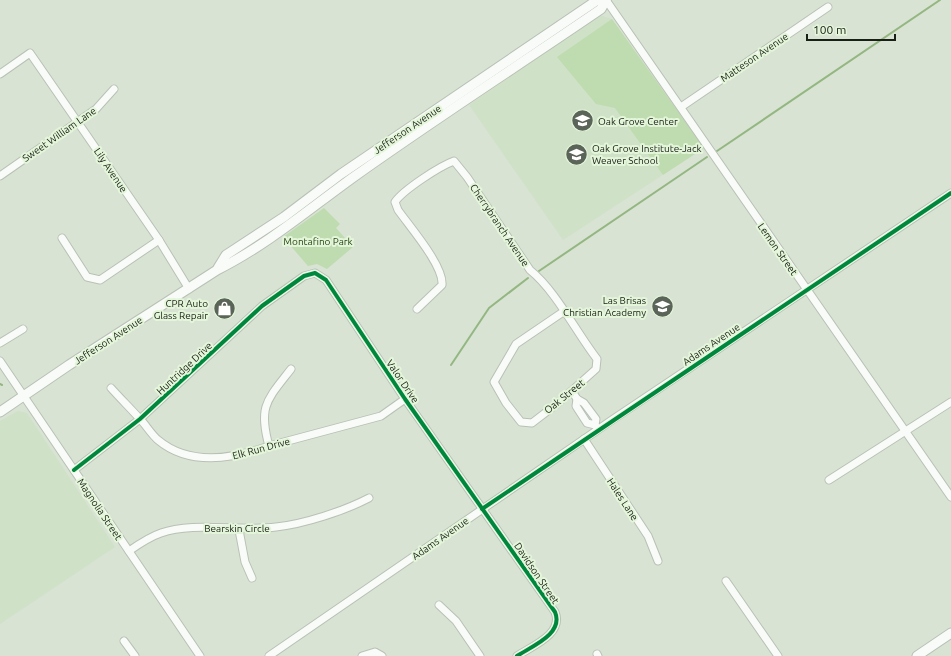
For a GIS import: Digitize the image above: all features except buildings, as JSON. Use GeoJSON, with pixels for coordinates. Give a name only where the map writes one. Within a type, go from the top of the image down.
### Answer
{"type":"FeatureCollection","features":[{"type":"Feature","properties":{"kind":"main road","name":"Jefferson Avenue"},"geometry":{"type":"LineString","coordinates":[[217,270],[226,255],[284,217],[341,174],[596,1],[606,0]]}},
{"type":"Feature","properties":{"kind":"main road","name":"Jefferson Avenue"},"geometry":{"type":"LineString","coordinates":[[0,412],[217,270],[232,263],[290,226],[354,177],[600,10],[606,0]]}},
{"type":"Feature","properties":{"kind":"main road"},"geometry":{"type":"LineString","coordinates":[[354,177],[366,163],[419,127],[423,118]]}},
{"type":"Feature","properties":{"kind":"main road"},"geometry":{"type":"LineString","coordinates":[[918,656],[951,633]]}},
{"type":"Feature","properties":{"kind":"street","name":"Lemon Street"},"geometry":{"type":"LineString","coordinates":[[606,0],[951,496]]}},
{"type":"Feature","properties":{"kind":"street","name":"Matteson Avenue"},"geometry":{"type":"LineString","coordinates":[[681,106],[828,7]]}},
{"type":"Feature","properties":{"kind":"street","name":"Lily Avenue"},"geometry":{"type":"LineString","coordinates":[[0,74],[30,53],[159,240],[189,289]]}},
{"type":"Feature","properties":{"kind":"street","name":"Sweet William Lane"},"geometry":{"type":"LineString","coordinates":[[0,176],[96,109],[114,89]]}},
{"type":"Feature","properties":{"kind":"street","name":"Cherrybranch Avenue"},"geometry":{"type":"LineString","coordinates":[[416,308],[442,285],[443,277],[437,264],[402,215],[395,202],[400,194],[445,164],[454,161],[467,177],[526,264],[538,276],[597,359],[596,369]]}},
{"type":"Feature","properties":{"kind":"street","name":"Adams Avenue"},"geometry":{"type":"LineString","coordinates":[[269,656],[584,439],[597,427],[807,290],[951,193]]}},
{"type":"Feature","properties":{"kind":"street"},"geometry":{"type":"LineString","coordinates":[[62,238],[87,278],[100,280],[159,240]]}},
{"type":"Feature","properties":{"kind":"street","name":"Valor Drive"},"geometry":{"type":"LineString","coordinates":[[304,276],[315,274],[326,280],[405,399],[482,509]]}},
{"type":"Feature","properties":{"kind":"street","name":"Huntridge Drive"},"geometry":{"type":"LineString","coordinates":[[74,470],[140,419],[246,320],[304,276]]}},
{"type":"Feature","properties":{"kind":"street","name":"Oak Street"},"geometry":{"type":"LineString","coordinates":[[563,312],[516,344],[494,382],[506,403],[521,422],[532,423],[572,391],[596,369]]}},
{"type":"Feature","properties":{"kind":"street"},"geometry":{"type":"LineString","coordinates":[[0,343],[23,329]]}},
{"type":"Feature","properties":{"kind":"street","name":"Magnolia Street"},"geometry":{"type":"LineString","coordinates":[[0,361],[200,656]]}},
{"type":"Feature","properties":{"kind":"street"},"geometry":{"type":"LineString","coordinates":[[269,446],[263,416],[267,400],[291,369]]}},
{"type":"Feature","properties":{"kind":"street","name":"Elk Run Drive"},"geometry":{"type":"LineString","coordinates":[[110,388],[158,440],[176,451],[198,457],[224,458],[252,452],[269,446],[381,416],[405,399]]}},
{"type":"Feature","properties":{"kind":"street"},"geometry":{"type":"LineString","coordinates":[[572,391],[577,399],[584,403],[596,419],[597,427],[587,423],[576,406],[577,399]]}},
{"type":"Feature","properties":{"kind":"street"},"geometry":{"type":"LineString","coordinates":[[829,480],[951,402]]}},
{"type":"Feature","properties":{"kind":"street"},"geometry":{"type":"LineString","coordinates":[[581,414],[588,408]]}},
{"type":"Feature","properties":{"kind":"street","name":"Hales Lane"},"geometry":{"type":"LineString","coordinates":[[584,439],[648,536],[658,561]]}},
{"type":"Feature","properties":{"kind":"street","name":"Bearskin Circle"},"geometry":{"type":"LineString","coordinates":[[129,551],[148,538],[174,529],[239,530],[277,527],[337,512],[369,498]]}},
{"type":"Feature","properties":{"kind":"street","name":"Davidson Street"},"geometry":{"type":"LineString","coordinates":[[482,509],[511,548],[558,619],[557,626],[552,633],[517,656]]}},
{"type":"Feature","properties":{"kind":"street"},"geometry":{"type":"LineString","coordinates":[[239,530],[246,562],[252,578]]}},
{"type":"Feature","properties":{"kind":"street"},"geometry":{"type":"LineString","coordinates":[[726,581],[778,656]]}},
{"type":"Feature","properties":{"kind":"street"},"geometry":{"type":"LineString","coordinates":[[439,605],[456,621],[480,656]]}},
{"type":"Feature","properties":{"kind":"street"},"geometry":{"type":"LineString","coordinates":[[124,641],[135,656]]}},
{"type":"Feature","properties":{"kind":"street"},"geometry":{"type":"LineString","coordinates":[[362,656],[375,652],[382,656]]}},
{"type":"Feature","properties":{"kind":"shaded area","name":"Oak Grove Center"},"geometry":{"type":"Polygon","coordinates":[[[599,15],[612,19],[704,148],[563,240],[469,105],[599,15]]]}},
{"type":"Feature","properties":{"kind":"shaded area"},"geometry":{"type":"Polygon","coordinates":[[[18,411],[27,413],[115,547],[0,624],[0,421],[18,411]]]}},
{"type":"Feature","properties":{"kind":"green space"},"geometry":{"type":"Polygon","coordinates":[[[612,19],[704,148],[663,175],[615,108],[596,104],[557,57],[612,19]]]}},
{"type":"Feature","properties":{"kind":"green space","name":"Montafino Park"},"geometry":{"type":"Polygon","coordinates":[[[324,208],[340,224],[336,228],[353,247],[327,269],[317,264],[308,266],[283,237],[324,208]]]}},
{"type":"Feature","properties":{"kind":"waterway"},"geometry":{"type":"LineString","coordinates":[[717,151],[940,0]]}},
{"type":"Feature","properties":{"kind":"waterway"},"geometry":{"type":"LineString","coordinates":[[539,271],[707,157]]}},
{"type":"Feature","properties":{"kind":"waterway"},"geometry":{"type":"LineString","coordinates":[[451,365],[489,308],[528,278]]}},
{"type":"Feature","properties":{"kind":"cycle path"},"geometry":{"type":"LineString","coordinates":[[482,509],[951,193]]}},
{"type":"Feature","properties":{"kind":"cycle path"},"geometry":{"type":"LineString","coordinates":[[74,470],[140,419],[262,306],[304,276],[315,273],[326,280],[405,399],[555,612],[557,620],[551,633],[517,656]]}},
{"type":"Feature","properties":{"kind":"place","name":"Oak Grove Center"},"geometry":{"type":"Point","coordinates":[583,121]}},
{"type":"Feature","properties":{"kind":"place","name":"Oak Grove Institute-Jack Weaver School"},"geometry":{"type":"Point","coordinates":[576,154]}},
{"type":"Feature","properties":{"kind":"place","name":"Las Brisas Christian Academy"},"geometry":{"type":"Point","coordinates":[662,306]}},
{"type":"Feature","properties":{"kind":"place","name":"CPR Auto Glass Repair"},"geometry":{"type":"Point","coordinates":[224,309]}}]}
